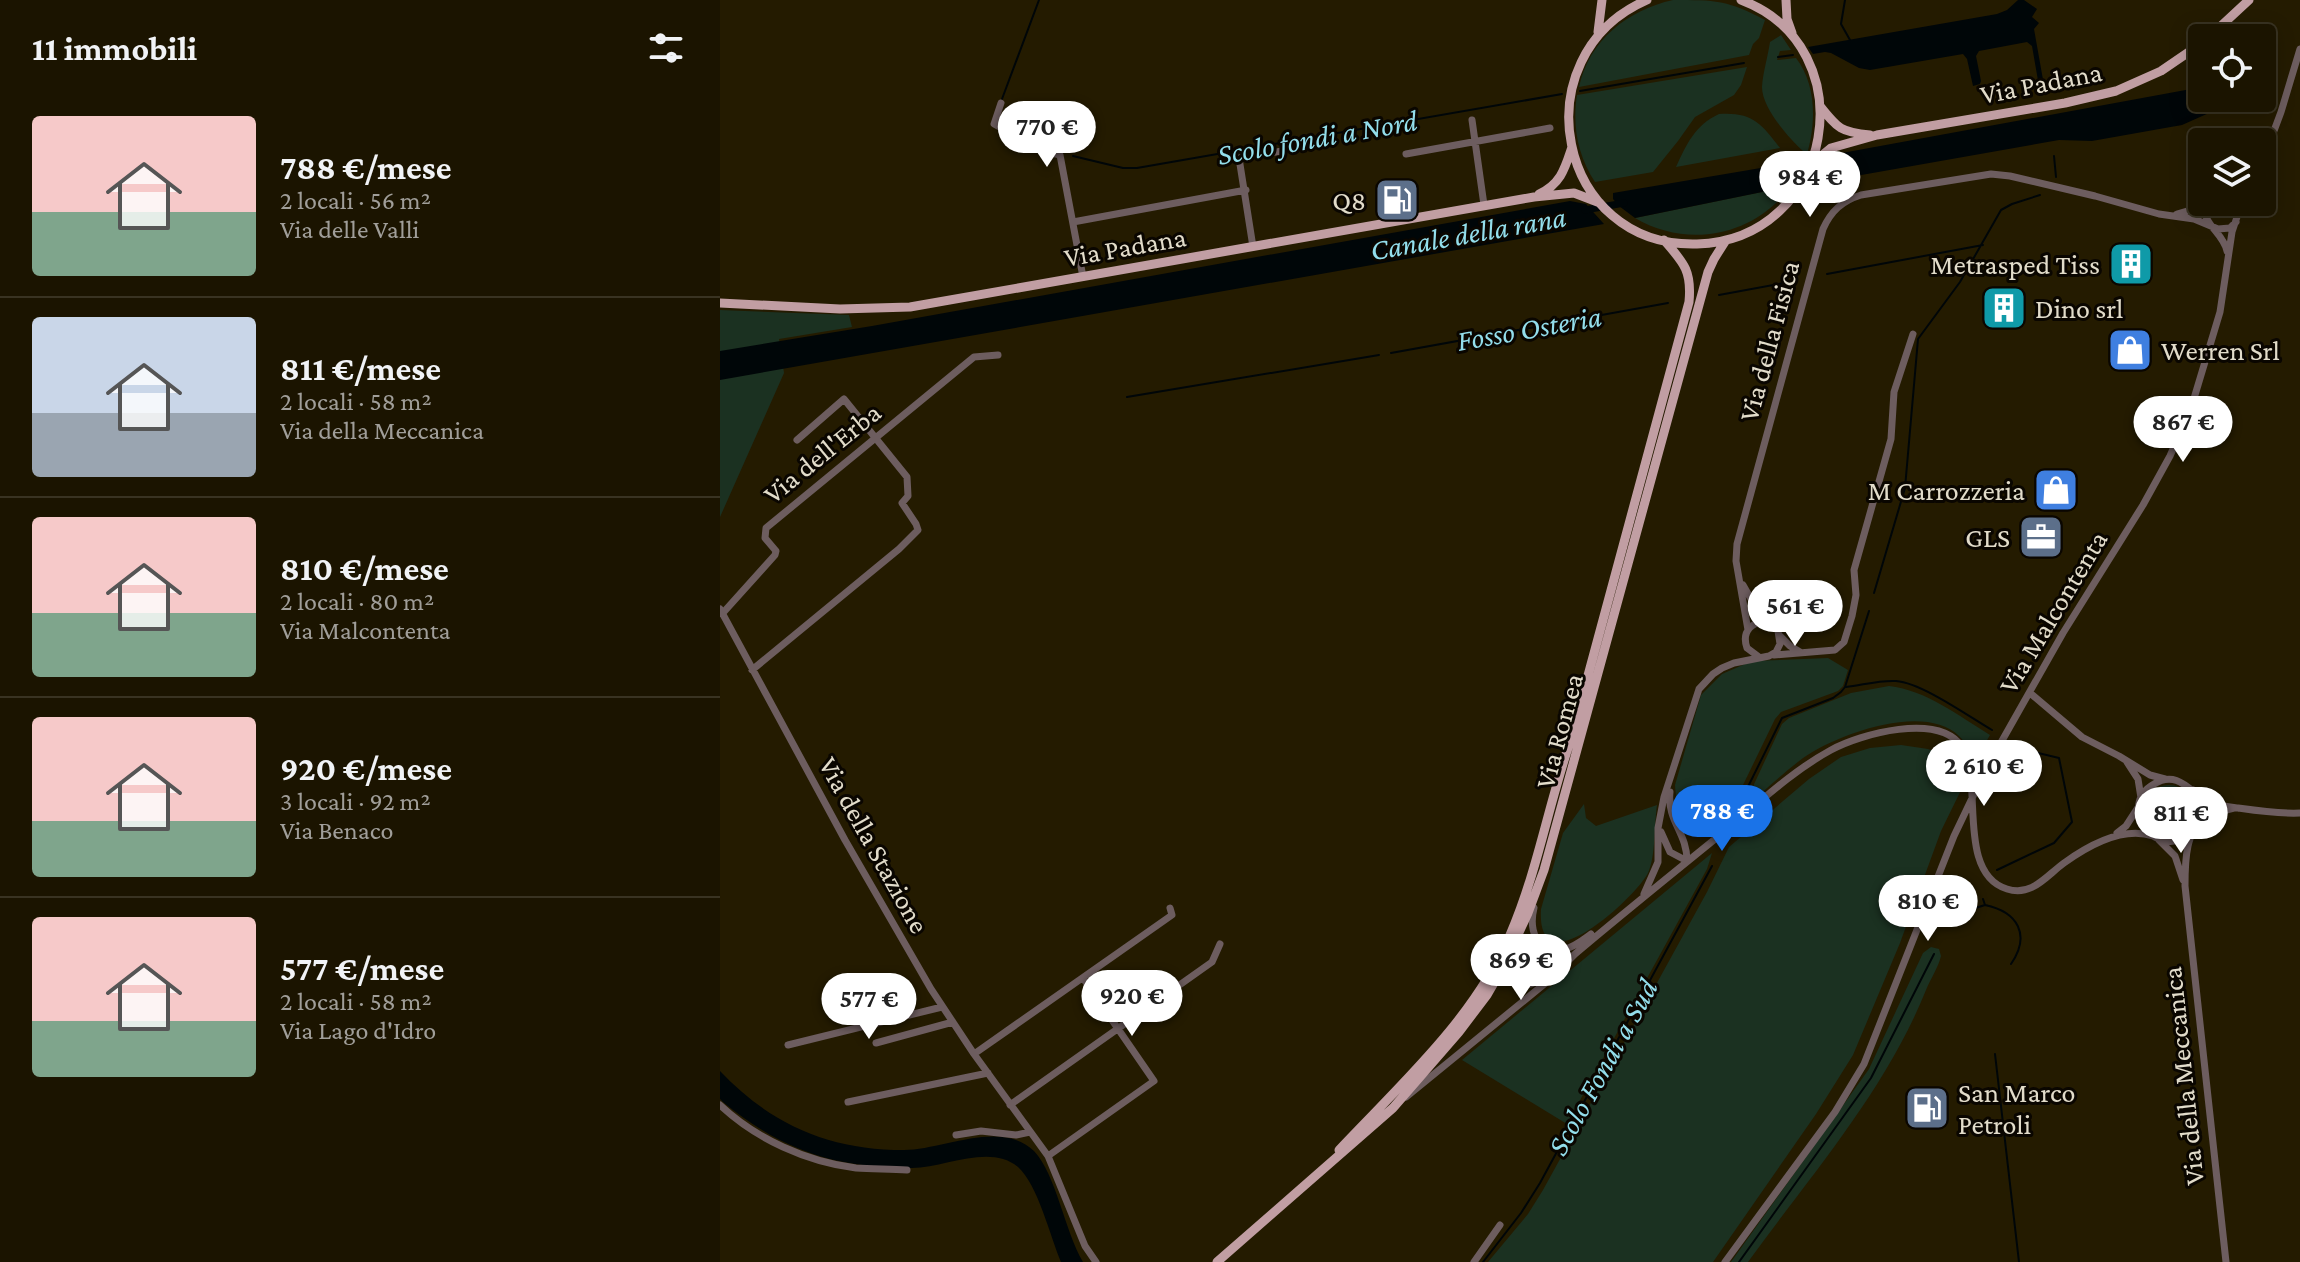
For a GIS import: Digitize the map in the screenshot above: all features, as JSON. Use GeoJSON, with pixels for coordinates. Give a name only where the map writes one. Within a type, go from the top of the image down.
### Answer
{"type":"FeatureCollection","features":[{"type":"Feature","properties":{"kind":"main road"},"geometry":{"type":"LineString","coordinates":[[1597,36],[1602,0]]}},
{"type":"Feature","properties":{"kind":"main road"},"geometry":{"type":"LineString","coordinates":[[1647,0],[1617,17],[1597,36],[1582,59],[1574,78],[1568,119],[1572,147],[1579,172],[1600,203],[1623,222],[1664,240],[1695,244],[1726,240],[1750,231],[1773,216],[1799,188],[1811,164],[1818,141],[1820,106],[1814,78],[1794,41],[1787,19],[1786,0]]}},
{"type":"Feature","properties":{"kind":"main road"},"geometry":{"type":"LineString","coordinates":[[1741,0],[1776,20],[1794,41]]}},
{"type":"Feature","properties":{"kind":"main road"},"geometry":{"type":"LineString","coordinates":[[2223,24],[2249,0]]}},
{"type":"Feature","properties":{"kind":"main road","name":"Via Padana"},"geometry":{"type":"LineString","coordinates":[[1811,164],[1831,148],[1877,135],[2104,94],[2150,77],[2188,53]]}},
{"type":"Feature","properties":{"kind":"main road","name":"Via Padana"},"geometry":{"type":"LineString","coordinates":[[1820,106],[1843,131],[1877,135]]}},
{"type":"Feature","properties":{"kind":"main road"},"geometry":{"type":"LineString","coordinates":[[1534,197],[1563,175],[1572,147]]}},
{"type":"Feature","properties":{"kind":"main road","name":"Via Padana"},"geometry":{"type":"LineString","coordinates":[[720,303],[840,309],[937,303],[1534,197],[1574,193],[1600,203]]}},
{"type":"Feature","properties":{"kind":"main road","name":"Via Romea"},"geometry":{"type":"LineString","coordinates":[[1320,1171],[1441,1041],[1499,967],[1522,906],[1570,742],[1689,302],[1687,269],[1664,240]]}},
{"type":"Feature","properties":{"kind":"main road","name":"Via Romea"},"geometry":{"type":"LineString","coordinates":[[1217,1262],[1395,1106],[1466,1022],[1499,967],[1538,888],[1708,272],[1726,240]]}},
{"type":"Feature","properties":{"kind":"street"},"geometry":{"type":"LineString","coordinates":[[2275,128],[2300,49]]}},
{"type":"Feature","properties":{"kind":"street"},"geometry":{"type":"LineString","coordinates":[[1001,103],[994,124],[1044,151],[1060,155],[1083,277]]}},
{"type":"Feature","properties":{"kind":"street"},"geometry":{"type":"LineString","coordinates":[[1472,120],[1484,205]]}},
{"type":"Feature","properties":{"kind":"street"},"geometry":{"type":"LineString","coordinates":[[1406,154],[1550,128]]}},
{"type":"Feature","properties":{"kind":"street"},"geometry":{"type":"LineString","coordinates":[[1253,247],[1239,158],[1282,151]]}},
{"type":"Feature","properties":{"kind":"street","name":"Via della Fisica"},"geometry":{"type":"LineString","coordinates":[[1734,663],[1748,630],[1736,561],[1737,544],[1823,229],[1837,207],[1861,195],[1991,174],[2159,214],[2194,219],[2213,228]]}},
{"type":"Feature","properties":{"kind":"street"},"geometry":{"type":"LineString","coordinates":[[1073,222],[1246,190]]}},
{"type":"Feature","properties":{"kind":"street","name":"Via della Fisica"},"geometry":{"type":"LineString","coordinates":[[2159,214],[2188,212]]}},
{"type":"Feature","properties":{"kind":"street"},"geometry":{"type":"LineString","coordinates":[[2205,216],[2226,244],[2228,265]]}},
{"type":"Feature","properties":{"kind":"street","name":"Via Malcontenta"},"geometry":{"type":"LineString","coordinates":[[1725,1262],[1835,1112],[1864,1064],[1955,834],[1986,769],[2063,633],[2160,476],[2196,392],[2220,312],[2231,238],[2238,216]]}},
{"type":"Feature","properties":{"kind":"street"},"geometry":{"type":"LineString","coordinates":[[2213,228],[2226,229],[2237,221]]}},
{"type":"Feature","properties":{"kind":"street","name":"Via della Fisica"},"geometry":{"type":"LineString","coordinates":[[1642,898],[1658,862],[1664,797],[1699,689],[1713,674],[1734,663],[1772,655],[1835,650],[1844,642],[1856,595],[1854,570],[1891,439],[1894,392],[1913,334]]}},
{"type":"Feature","properties":{"kind":"street","name":"Via dell'Erba"},"geometry":{"type":"LineString","coordinates":[[721,612],[775,555],[776,551],[765,538],[766,528],[974,357],[998,355]]}},
{"type":"Feature","properties":{"kind":"street"},"geometry":{"type":"LineString","coordinates":[[752,670],[918,530],[902,503],[908,496],[907,477],[844,399],[797,440]]}},
{"type":"Feature","properties":{"kind":"street","name":"Via della Fisica"},"geometry":{"type":"LineString","coordinates":[[1740,580],[1755,606],[1777,628],[1780,636],[1802,654]]}},
{"type":"Feature","properties":{"kind":"street","name":"Via della Stazione"},"geometry":{"type":"LineString","coordinates":[[721,612],[845,840],[942,1007],[1048,1156],[1085,1246],[1096,1262]]}},
{"type":"Feature","properties":{"kind":"street"},"geometry":{"type":"LineString","coordinates":[[1748,630],[1756,623],[1770,623]]}},
{"type":"Feature","properties":{"kind":"street"},"geometry":{"type":"LineString","coordinates":[[1772,655],[1779,647],[1780,636]]}},
{"type":"Feature","properties":{"kind":"street"},"geometry":{"type":"LineString","coordinates":[[1745,643],[1751,653],[1761,657]]}},
{"type":"Feature","properties":{"kind":"street"},"geometry":{"type":"LineString","coordinates":[[2030,693],[2074,732],[2150,775],[2185,784],[2212,803],[2259,812],[2300,813]]}},
{"type":"Feature","properties":{"kind":"street"},"geometry":{"type":"LineString","coordinates":[[1395,1106],[1536,992],[1611,923],[1803,767],[1851,740],[1877,733],[1918,729],[1953,737],[1962,747],[1969,763],[1979,864],[1990,879],[2005,889],[2018,891],[2032,888],[2067,861],[2112,837],[2126,826],[2145,791],[2153,784],[2174,780]]}},
{"type":"Feature","properties":{"kind":"street"},"geometry":{"type":"LineString","coordinates":[[2123,758],[2138,779],[2142,824],[2155,837]]}},
{"type":"Feature","properties":{"kind":"street","name":"Via della Fisica"},"geometry":{"type":"LineString","coordinates":[[1670,783],[1671,815],[1685,841],[1687,861]]}},
{"type":"Feature","properties":{"kind":"street"},"geometry":{"type":"LineString","coordinates":[[2193,790],[2199,800],[2200,813],[2195,828]]}},
{"type":"Feature","properties":{"kind":"street"},"geometry":{"type":"LineString","coordinates":[[2112,837],[2133,832],[2167,841],[2177,840],[2189,835],[2211,814],[2234,808]]}},
{"type":"Feature","properties":{"kind":"street"},"geometry":{"type":"LineString","coordinates":[[1671,815],[1684,826],[1698,831],[1737,820]]}},
{"type":"Feature","properties":{"kind":"street"},"geometry":{"type":"LineString","coordinates":[[1660,816],[1663,838],[1670,852],[1687,861]]}},
{"type":"Feature","properties":{"kind":"street","name":"Via della Meccanica"},"geometry":{"type":"LineString","coordinates":[[2195,828],[2187,850],[2185,886],[2226,1262]]}},
{"type":"Feature","properties":{"kind":"street","name":"Via della Meccanica"},"geometry":{"type":"LineString","coordinates":[[2155,837],[2175,856],[2185,886]]}},
{"type":"Feature","properties":{"kind":"street"},"geometry":{"type":"LineString","coordinates":[[1538,888],[1531,926],[1542,945],[1562,950],[1611,923]]}},
{"type":"Feature","properties":{"kind":"street"},"geometry":{"type":"LineString","coordinates":[[974,1054],[1172,915],[1170,908]]}},
{"type":"Feature","properties":{"kind":"street"},"geometry":{"type":"LineString","coordinates":[[1010,1105],[1212,962],[1220,944]]}},
{"type":"Feature","properties":{"kind":"street"},"geometry":{"type":"LineString","coordinates":[[1559,970],[1533,984],[1521,986],[1507,980],[1499,967],[1553,964],[1575,954]]}},
{"type":"Feature","properties":{"kind":"street"},"geometry":{"type":"LineString","coordinates":[[1048,1156],[1154,1081],[1083,978]]}},
{"type":"Feature","properties":{"kind":"street"},"geometry":{"type":"LineString","coordinates":[[788,1045],[942,1007]]}},
{"type":"Feature","properties":{"kind":"street"},"geometry":{"type":"LineString","coordinates":[[876,1043],[953,1022]]}},
{"type":"Feature","properties":{"kind":"street"},"geometry":{"type":"LineString","coordinates":[[848,1102],[988,1073]]}},
{"type":"Feature","properties":{"kind":"street"},"geometry":{"type":"LineString","coordinates":[[720,1105],[757,1132],[816,1159],[858,1168],[907,1170]]}},
{"type":"Feature","properties":{"kind":"street"},"geometry":{"type":"LineString","coordinates":[[956,1135],[981,1131],[1016,1135],[1030,1132]]}},
{"type":"Feature","properties":{"kind":"street"},"geometry":{"type":"LineString","coordinates":[[1474,1262],[1500,1225]]}},
{"type":"Feature","properties":{"kind":"green space"},"geometry":{"type":"Polygon","coordinates":[[[1673,0],[1721,2],[1765,20],[1749,55],[1579,87],[1584,70],[1601,41],[1641,11],[1673,0]]]}},
{"type":"Feature","properties":{"kind":"green space"},"geometry":{"type":"Polygon","coordinates":[[[1781,35],[1791,50],[1780,51],[1777,60],[1796,58],[1811,94],[1813,121],[1805,160],[1802,159],[1803,151],[1777,122],[1763,95],[1770,42],[1781,35]]]}},
{"type":"Feature","properties":{"kind":"green space"},"geometry":{"type":"Polygon","coordinates":[[[1747,67],[1734,95],[1695,117],[1653,172],[1595,182],[1584,162],[1578,140],[1575,118],[1577,95],[1747,67]]]}},
{"type":"Feature","properties":{"kind":"green space"},"geometry":{"type":"Polygon","coordinates":[[[1719,114],[1748,117],[1767,132],[1780,148],[1676,167],[1697,130],[1719,114]]]}},
{"type":"Feature","properties":{"kind":"green space"},"geometry":{"type":"Polygon","coordinates":[[[1770,188],[1787,191],[1755,219],[1716,233],[1675,233],[1635,218],[1762,192],[1770,188]]]}},
{"type":"Feature","properties":{"kind":"green space"},"geometry":{"type":"Polygon","coordinates":[[[720,310],[849,315],[852,327],[779,339],[784,373],[720,517],[720,310]]]}},
{"type":"Feature","properties":{"kind":"green space"},"geometry":{"type":"Polygon","coordinates":[[[1828,658],[1848,670],[1843,686],[1838,691],[1781,712],[1728,816],[1697,824],[1684,816],[1676,798],[1675,785],[1701,695],[1722,674],[1752,661],[1828,658]]]}},
{"type":"Feature","properties":{"kind":"green space"},"geometry":{"type":"Polygon","coordinates":[[[1889,686],[1929,698],[1990,735],[1974,763],[1962,739],[1944,726],[1925,722],[1881,725],[1837,740],[1803,758],[1742,810],[1782,724],[1789,718],[1851,693],[1889,686]]]}},
{"type":"Feature","properties":{"kind":"green space"},"geometry":{"type":"Polygon","coordinates":[[[1901,745],[1949,756],[1963,771],[1965,782],[1941,831],[1900,943],[1853,1055],[1816,1114],[1713,1262],[1488,1262],[1528,1214],[1543,1190],[1729,847],[1809,779],[1841,757],[1870,748],[1901,745]]]}},
{"type":"Feature","properties":{"kind":"green space"},"geometry":{"type":"Polygon","coordinates":[[[2169,785],[2187,793],[2195,811],[2187,829],[2169,837],[2151,829],[2143,811],[2151,793],[2169,785]]]}},
{"type":"Feature","properties":{"kind":"green space"},"geometry":{"type":"Polygon","coordinates":[[[1584,804],[1586,818],[1596,826],[1657,805],[1652,858],[1648,873],[1639,885],[1607,917],[1569,940],[1554,941],[1544,932],[1541,909],[1563,833],[1584,804]]]}},
{"type":"Feature","properties":{"kind":"green space"},"geometry":{"type":"Polygon","coordinates":[[[1712,853],[1707,869],[1567,1124],[1462,1060],[1712,853]]]}},
{"type":"Feature","properties":{"kind":"green space"},"geometry":{"type":"Polygon","coordinates":[[[1931,947],[1939,949],[1941,956],[1938,965],[1909,1027],[1869,1097],[1748,1262],[1731,1262],[1869,1069],[1923,953],[1931,947]]]}},
{"type":"Feature","properties":{"kind":"water"},"geometry":{"type":"Polygon","coordinates":[[[2018,0],[2024,0],[2037,9],[2032,17],[2039,23],[2034,29],[2045,91],[2040,92],[2032,46],[2027,42],[1979,51],[1976,56],[1981,81],[1973,86],[1963,54],[1870,70],[1859,68],[1831,53],[1813,54],[1808,47],[1997,14],[2018,0]]]}},
{"type":"Feature","properties":{"kind":"water"},"geometry":{"type":"Polygon","coordinates":[[[2188,90],[2188,112],[2209,113],[2182,125],[2092,141],[2059,140],[1816,183],[1825,165],[1842,153],[2188,90]]]}},
{"type":"Feature","properties":{"kind":"water"},"geometry":{"type":"Polygon","coordinates":[[[1790,163],[1795,167],[1794,173],[1782,190],[1771,188],[1635,218],[1613,199],[1613,193],[1790,163]]]}},
{"type":"Feature","properties":{"kind":"water"},"geometry":{"type":"Polygon","coordinates":[[[1570,201],[1586,204],[1604,224],[720,380],[720,351],[1570,201]]]}},
{"type":"Feature","properties":{"kind":"water"},"geometry":{"type":"Polygon","coordinates":[[[720,1071],[781,1120],[803,1131],[851,1145],[904,1150],[971,1138],[1005,1137],[1021,1142],[1042,1161],[1083,1262],[1061,1262],[1032,1186],[1018,1167],[1006,1160],[980,1157],[910,1168],[857,1164],[810,1153],[766,1133],[723,1102],[720,1099],[720,1071]]]}},
{"type":"Feature","properties":{"kind":"waterway","name":"Scolo fondi a Nord"},"geometry":{"type":"LineString","coordinates":[[1002,99],[1039,0]]}},
{"type":"Feature","properties":{"kind":"waterway"},"geometry":{"type":"LineString","coordinates":[[1845,0],[1841,24],[1850,40]]}},
{"type":"Feature","properties":{"kind":"waterway","name":"Scolo fondi a Nord"},"geometry":{"type":"LineString","coordinates":[[1778,57],[1793,55]]}},
{"type":"Feature","properties":{"kind":"waterway","name":"Scolo fondi a Nord"},"geometry":{"type":"LineString","coordinates":[[1580,91],[1744,63]]}},
{"type":"Feature","properties":{"kind":"waterway","name":"Scolo fondi a Nord"},"geometry":{"type":"LineString","coordinates":[[1073,156],[1123,168],[1137,168],[1562,94]]}},
{"type":"Feature","properties":{"kind":"waterway","name":"Scolo Fondi a Sud"},"geometry":{"type":"LineString","coordinates":[[2054,156],[2056,177]]}},
{"type":"Feature","properties":{"kind":"waterway","name":"Canale della rana"},"geometry":{"type":"LineString","coordinates":[[1785,175],[1832,166]]}},
{"type":"Feature","properties":{"kind":"waterway","name":"Scolo Fondi a Sud"},"geometry":{"type":"LineString","coordinates":[[1874,593],[1905,488],[1918,339],[1960,282],[2001,210],[2040,195]]}},
{"type":"Feature","properties":{"kind":"waterway","name":"Canale della rana"},"geometry":{"type":"LineString","coordinates":[[1585,210],[1624,203]]}},
{"type":"Feature","properties":{"kind":"waterway","name":"Fosso Osteria"},"geometry":{"type":"LineString","coordinates":[[1827,274],[1983,245]]}},
{"type":"Feature","properties":{"kind":"waterway","name":"Fosso Osteria"},"geometry":{"type":"LineString","coordinates":[[1719,295],[1795,281]]}},
{"type":"Feature","properties":{"kind":"waterway","name":"Fosso Osteria"},"geometry":{"type":"LineString","coordinates":[[1391,353],[1668,303]]}},
{"type":"Feature","properties":{"kind":"waterway","name":"Fosso Osteria"},"geometry":{"type":"LineString","coordinates":[[1127,397],[1379,355]]}},
{"type":"Feature","properties":{"kind":"waterway","name":"Scolo Fondi a Sud"},"geometry":{"type":"LineString","coordinates":[[1736,811],[1782,718],[1833,698],[1845,687],[1869,611]]}},
{"type":"Feature","properties":{"kind":"waterway"},"geometry":{"type":"LineString","coordinates":[[1846,687],[1883,681],[1907,683],[1992,730]]}},
{"type":"Feature","properties":{"kind":"waterway"},"geometry":{"type":"LineString","coordinates":[[1997,870],[2054,843],[2072,822],[2059,758],[2017,748]]}},
{"type":"Feature","properties":{"kind":"waterway","name":"Scolo Fondi a Sud"},"geometry":{"type":"LineString","coordinates":[[1483,1262],[1540,1183],[1712,866]]}},
{"type":"Feature","properties":{"kind":"waterway"},"geometry":{"type":"LineString","coordinates":[[1958,919],[1966,911],[1985,905],[1983,899]]}},
{"type":"Feature","properties":{"kind":"waterway"},"geometry":{"type":"LineString","coordinates":[[1985,905],[2006,913],[2018,926],[2020,944],[2011,964]]}},
{"type":"Feature","properties":{"kind":"waterway"},"geometry":{"type":"LineString","coordinates":[[1739,1262],[1871,1078],[1934,954]]}},
{"type":"Feature","properties":{"kind":"waterway"},"geometry":{"type":"LineString","coordinates":[[1995,1054],[2019,1262]]}},
{"type":"Feature","properties":{"kind":"place","name":"Q8"},"geometry":{"type":"Point","coordinates":[1397,200]}},
{"type":"Feature","properties":{"kind":"place","name":"Metrasped Tiss"},"geometry":{"type":"Point","coordinates":[2131,264]}},
{"type":"Feature","properties":{"kind":"place","name":"Dino srl"},"geometry":{"type":"Point","coordinates":[2004,308]}},
{"type":"Feature","properties":{"kind":"place","name":"Werren Srl"},"geometry":{"type":"Point","coordinates":[2130,350]}},
{"type":"Feature","properties":{"kind":"place","name":"M Carrozzeria"},"geometry":{"type":"Point","coordinates":[2056,490]}},
{"type":"Feature","properties":{"kind":"place","name":"GLS"},"geometry":{"type":"Point","coordinates":[2041,537]}},
{"type":"Feature","properties":{"kind":"place","name":"San Marco Petroli"},"geometry":{"type":"Point","coordinates":[1927,1108]}}]}
